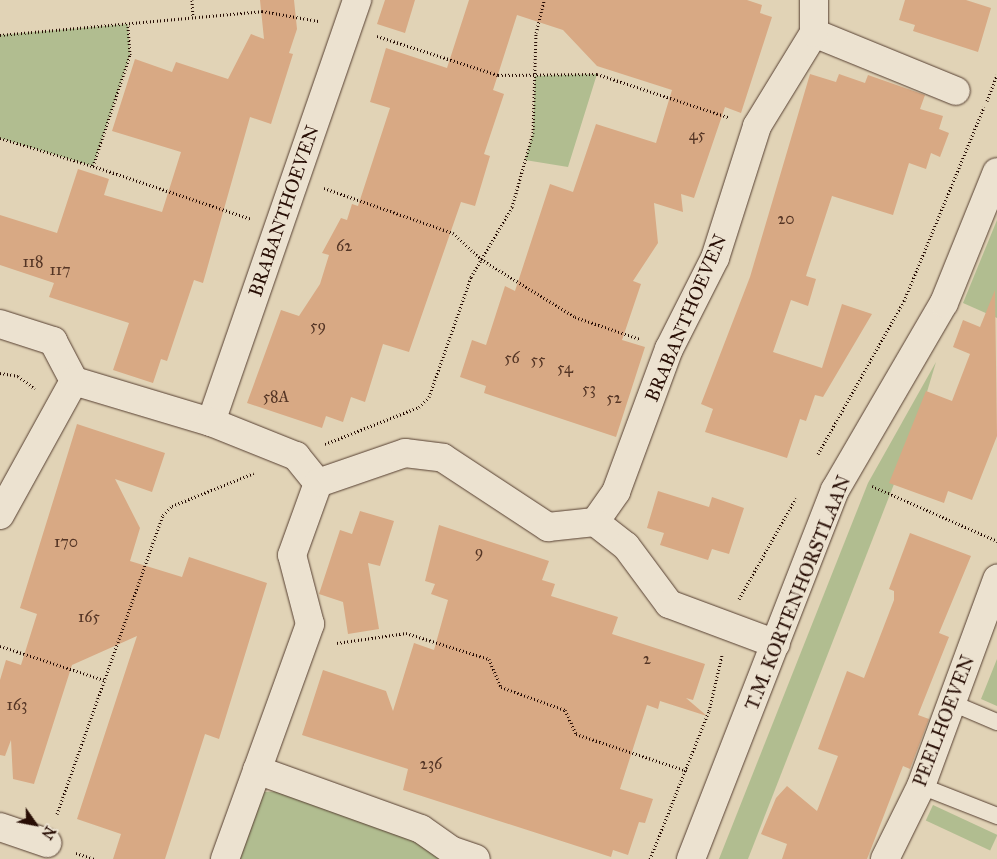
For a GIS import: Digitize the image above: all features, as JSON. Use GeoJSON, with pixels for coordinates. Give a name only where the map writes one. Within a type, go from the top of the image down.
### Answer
{"type":"FeatureCollection","features":[{"type":"Feature","properties":{"kind":"street","name":"BRABANTHOEVEN"},"geometry":{"type":"LineString","coordinates":[[211,422],[357,0]]}},
{"type":"Feature","properties":{"kind":"street"},"geometry":{"type":"LineString","coordinates":[[814,0],[814,33],[956,91]]}},
{"type":"Feature","properties":{"kind":"street","name":"BRABANTHOEVEN"},"geometry":{"type":"LineString","coordinates":[[595,522],[616,492],[669,349],[715,258],[757,126],[814,33]]}},
{"type":"Feature","properties":{"kind":"street","name":"T.M. KORTENHORSTLAAN"},"geometry":{"type":"LineString","coordinates":[[691,859],[844,474],[944,303],[997,172]]}},
{"type":"Feature","properties":{"kind":"street"},"geometry":{"type":"LineString","coordinates":[[0,324],[53,341],[74,381],[211,422],[296,456],[318,483]]}},
{"type":"Feature","properties":{"kind":"street"},"geometry":{"type":"LineString","coordinates":[[0,515],[74,381]]}},
{"type":"Feature","properties":{"kind":"street"},"geometry":{"type":"LineString","coordinates":[[318,483],[405,453],[443,458],[548,527],[595,522],[626,546],[669,604],[776,644]]}},
{"type":"Feature","properties":{"kind":"street"},"geometry":{"type":"LineString","coordinates":[[225,859],[310,624],[292,555],[318,483]]}},
{"type":"Feature","properties":{"kind":"street","name":"PEELHOEVEN"},"geometry":{"type":"LineString","coordinates":[[885,859],[921,786],[997,579]]}},
{"type":"Feature","properties":{"kind":"street"},"geometry":{"type":"LineString","coordinates":[[257,770],[421,829],[459,856]]}},
{"type":"Feature","properties":{"kind":"street"},"geometry":{"type":"LineString","coordinates":[[0,827],[47,843]]}},
{"type":"Feature","properties":{"kind":"lane"},"geometry":{"type":"LineString","coordinates":[[952,703],[997,722]]}},
{"type":"Feature","properties":{"kind":"lane"},"geometry":{"type":"LineString","coordinates":[[921,786],[997,816]]}},
{"type":"Feature","properties":{"kind":"path"},"geometry":{"type":"LineString","coordinates":[[192,0],[194,17]]}},
{"type":"Feature","properties":{"kind":"path"},"geometry":{"type":"LineString","coordinates":[[0,35],[262,11],[348,26],[498,75],[597,74],[757,126]]}},
{"type":"Feature","properties":{"kind":"path"},"geometry":{"type":"LineString","coordinates":[[92,166],[130,55],[128,24]]}},
{"type":"Feature","properties":{"kind":"path"},"geometry":{"type":"LineString","coordinates":[[0,138],[92,166],[278,228]]}},
{"type":"Feature","properties":{"kind":"path"},"geometry":{"type":"LineString","coordinates":[[295,178],[453,234],[481,259],[575,317],[669,349]]}},
{"type":"Feature","properties":{"kind":"path"},"geometry":{"type":"LineString","coordinates":[[0,373],[18,376],[60,408]]}},
{"type":"Feature","properties":{"kind":"path"},"geometry":{"type":"LineString","coordinates":[[844,474],[997,541]]}},
{"type":"Feature","properties":{"kind":"path"},"geometry":{"type":"LineString","coordinates":[[301,648],[406,633],[489,659],[501,687],[566,710],[576,734],[687,771]]}},
{"type":"Feature","properties":{"kind":"path"},"geometry":{"type":"LineString","coordinates":[[0,646],[104,680]]}},
{"type":"Feature","properties":{"kind":"green space"},"geometry":{"type":"Polygon","coordinates":[[[128,24],[130,55],[93,166],[0,138],[0,35],[128,24]]]}},
{"type":"Feature","properties":{"kind":"green space"},"geometry":{"type":"Polygon","coordinates":[[[597,74],[568,167],[525,160],[533,133],[535,76],[597,74]]]}},
{"type":"Feature","properties":{"kind":"green space"},"geometry":{"type":"Polygon","coordinates":[[[997,220],[997,318],[963,303],[997,220]]]}},
{"type":"Feature","properties":{"kind":"green space"},"geometry":{"type":"Polygon","coordinates":[[[936,362],[917,425],[748,859],[719,859],[868,483],[936,362]]]}},
{"type":"Feature","properties":{"kind":"green space"},"geometry":{"type":"Polygon","coordinates":[[[997,659],[997,706],[981,699],[997,659]]]}},
{"type":"Feature","properties":{"kind":"green space"},"geometry":{"type":"Polygon","coordinates":[[[286,791],[420,842],[450,859],[240,859],[264,792],[286,791]]]}},
{"type":"Feature","properties":{"kind":"green space"},"geometry":{"type":"Polygon","coordinates":[[[933,805],[997,835],[990,850],[926,820],[933,805]]]}},
{"type":"Feature","properties":{"kind":"building"},"geometry":{"type":"Polygon","coordinates":[[[260,0],[294,0],[297,29],[289,53],[293,54],[271,124],[250,117],[203,283],[194,280],[167,361],[161,359],[153,383],[113,370],[129,323],[49,297],[54,283],[0,265],[0,215],[57,233],[78,169],[109,179],[104,195],[162,212],[181,152],[112,131],[135,59],[172,72],[176,62],[228,79],[251,34],[264,39],[260,0]]]}},
{"type":"Feature","properties":{"kind":"building"},"geometry":{"type":"Polygon","coordinates":[[[385,0],[415,0],[405,33],[377,24],[385,0]]]}},
{"type":"Feature","properties":{"kind":"building"},"geometry":{"type":"Polygon","coordinates":[[[469,0],[747,0],[762,5],[760,13],[772,17],[741,113],[725,107],[694,198],[681,194],[683,212],[654,203],[658,243],[633,281],[641,284],[622,340],[645,347],[616,437],[484,393],[486,386],[460,377],[472,340],[486,345],[505,286],[515,291],[550,184],[573,192],[596,124],[656,143],[672,90],[597,66],[563,30],[517,15],[493,90],[504,94],[484,154],[490,156],[475,206],[461,202],[409,352],[383,344],[365,402],[351,397],[343,422],[326,416],[322,428],[247,403],[281,310],[299,316],[320,284],[329,255],[322,253],[341,218],[347,220],[352,204],[358,206],[390,108],[370,102],[386,48],[447,68],[469,0]]]}},
{"type":"Feature","properties":{"kind":"building"},"geometry":{"type":"Polygon","coordinates":[[[905,0],[966,0],[991,8],[978,52],[913,31],[915,25],[899,20],[905,0]]]}},
{"type":"Feature","properties":{"kind":"building"},"geometry":{"type":"Polygon","coordinates":[[[810,74],[836,82],[839,74],[865,83],[868,75],[925,95],[920,109],[943,116],[939,129],[949,133],[940,157],[931,153],[926,169],[909,163],[893,215],[832,196],[806,276],[816,279],[808,306],[791,300],[773,352],[822,368],[842,304],[872,314],[823,397],[815,395],[806,421],[800,419],[787,458],[705,432],[713,409],[701,404],[750,277],[810,74]]]}},
{"type":"Feature","properties":{"kind":"building"},"geometry":{"type":"Polygon","coordinates":[[[995,290],[997,436],[972,500],[948,491],[944,503],[889,483],[926,391],[952,401],[970,354],[953,347],[963,320],[980,327],[995,290]]]}},
{"type":"Feature","properties":{"kind":"building"},"geometry":{"type":"Polygon","coordinates":[[[77,424],[165,453],[152,492],[115,479],[140,528],[130,561],[182,577],[189,557],[267,583],[219,739],[205,734],[165,859],[113,859],[121,834],[77,819],[137,636],[72,665],[34,784],[13,779],[11,740],[5,756],[0,755],[0,680],[6,660],[21,665],[37,614],[20,608],[77,424]]]}},
{"type":"Feature","properties":{"kind":"building"},"geometry":{"type":"Polygon","coordinates":[[[658,491],[709,507],[712,497],[744,508],[729,554],[712,549],[708,560],[660,545],[664,533],[647,528],[658,491]]]}},
{"type":"Feature","properties":{"kind":"building"},"geometry":{"type":"Polygon","coordinates":[[[360,511],[394,521],[380,566],[368,563],[379,629],[348,634],[343,602],[319,594],[340,530],[352,534],[360,511]]]}},
{"type":"Feature","properties":{"kind":"building"},"geometry":{"type":"Polygon","coordinates":[[[439,525],[549,561],[542,580],[555,584],[551,596],[618,617],[612,634],[705,664],[693,700],[686,698],[707,716],[660,701],[658,709],[647,705],[620,789],[653,799],[645,823],[639,822],[628,855],[613,850],[611,857],[403,790],[408,769],[302,735],[323,670],[386,691],[393,711],[414,643],[434,650],[448,600],[431,594],[435,584],[425,581],[439,525]]]}},
{"type":"Feature","properties":{"kind":"building"},"geometry":{"type":"Polygon","coordinates":[[[910,533],[971,556],[939,633],[949,637],[918,715],[929,719],[910,769],[903,766],[867,859],[782,859],[787,844],[761,834],[776,798],[787,786],[817,811],[838,756],[818,749],[847,671],[864,678],[894,600],[894,591],[889,589],[910,533]]]}}]}
